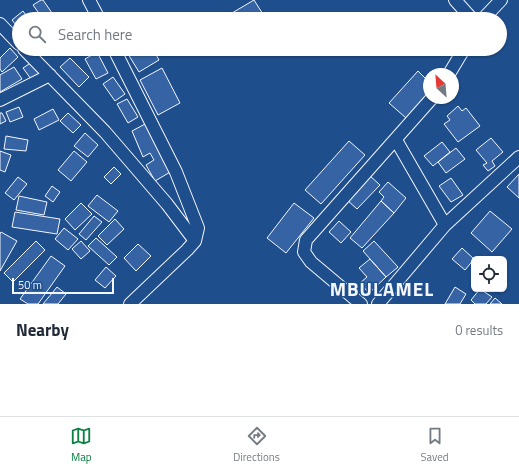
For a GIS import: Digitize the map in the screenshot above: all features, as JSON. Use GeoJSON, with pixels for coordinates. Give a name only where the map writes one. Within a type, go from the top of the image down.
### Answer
{"type":"FeatureCollection","features":[{"type":"Feature","properties":{"kind":"street"},"geometry":{"type":"LineString","coordinates":[[89,0],[95,12]]}},
{"type":"Feature","properties":{"kind":"street"},"geometry":{"type":"LineString","coordinates":[[455,0],[466,12]]}},
{"type":"Feature","properties":{"kind":"street"},"geometry":{"type":"LineString","coordinates":[[490,12],[501,0]]}},
{"type":"Feature","properties":{"kind":"street"},"geometry":{"type":"LineString","coordinates":[[0,24],[12,37]]}},
{"type":"Feature","properties":{"kind":"street"},"geometry":{"type":"LineString","coordinates":[[31,56],[105,132],[167,204],[195,241]]}},
{"type":"Feature","properties":{"kind":"street"},"geometry":{"type":"LineString","coordinates":[[118,56],[176,172],[198,228],[195,241],[130,304]]}},
{"type":"Feature","properties":{"kind":"street"},"geometry":{"type":"LineString","coordinates":[[452,68],[460,56]]}},
{"type":"Feature","properties":{"kind":"street"},"geometry":{"type":"LineString","coordinates":[[0,100],[50,75]]}},
{"type":"Feature","properties":{"kind":"street"},"geometry":{"type":"LineString","coordinates":[[361,304],[310,262],[304,252],[306,240],[427,104]]}},
{"type":"Feature","properties":{"kind":"street"},"geometry":{"type":"LineString","coordinates":[[396,140],[445,225]]}},
{"type":"Feature","properties":{"kind":"street"},"geometry":{"type":"LineString","coordinates":[[378,304],[445,225],[519,157]]}},
{"type":"Feature","properties":{"kind":"building"},"geometry":{"type":"Polygon","coordinates":[[[43,0],[51,12],[38,12],[33,5],[43,0]]]}},
{"type":"Feature","properties":{"kind":"building"},"geometry":{"type":"Polygon","coordinates":[[[254,0],[262,12],[234,12],[254,0]]]}},
{"type":"Feature","properties":{"kind":"building"},"geometry":{"type":"Polygon","coordinates":[[[10,48],[12,50],[12,56],[18,57],[2,72],[0,69],[0,58],[10,48]]]}},
{"type":"Feature","properties":{"kind":"building"},"geometry":{"type":"Polygon","coordinates":[[[90,56],[99,56],[108,73],[96,79],[85,59],[90,56]]]}},
{"type":"Feature","properties":{"kind":"building"},"geometry":{"type":"Polygon","coordinates":[[[129,56],[157,56],[159,60],[139,72],[129,56]]]}},
{"type":"Feature","properties":{"kind":"building"},"geometry":{"type":"Polygon","coordinates":[[[70,58],[89,77],[79,87],[60,67],[70,58]]]}},
{"type":"Feature","properties":{"kind":"building"},"geometry":{"type":"Polygon","coordinates":[[[32,62],[39,74],[31,79],[23,68],[32,62]]]}},
{"type":"Feature","properties":{"kind":"building"},"geometry":{"type":"Polygon","coordinates":[[[14,67],[22,79],[0,92],[0,75],[14,67]]]}},
{"type":"Feature","properties":{"kind":"building"},"geometry":{"type":"Polygon","coordinates":[[[162,68],[180,103],[158,115],[140,80],[162,68]]]}},
{"type":"Feature","properties":{"kind":"building"},"geometry":{"type":"Polygon","coordinates":[[[418,71],[423,76],[423,99],[406,118],[389,103],[418,71]]]}},
{"type":"Feature","properties":{"kind":"building"},"geometry":{"type":"Polygon","coordinates":[[[113,77],[125,94],[115,101],[103,84],[113,77]]]}},
{"type":"Feature","properties":{"kind":"building"},"geometry":{"type":"Polygon","coordinates":[[[127,99],[138,117],[128,123],[117,104],[127,99]]]}},
{"type":"Feature","properties":{"kind":"building"},"geometry":{"type":"Polygon","coordinates":[[[458,106],[462,111],[466,108],[480,126],[458,142],[444,124],[450,120],[447,116],[458,106]]]}},
{"type":"Feature","properties":{"kind":"building"},"geometry":{"type":"Polygon","coordinates":[[[19,107],[23,117],[10,122],[6,112],[19,107]]]}},
{"type":"Feature","properties":{"kind":"building"},"geometry":{"type":"Polygon","coordinates":[[[53,109],[59,120],[39,130],[34,119],[53,109]]]}},
{"type":"Feature","properties":{"kind":"building"},"geometry":{"type":"Polygon","coordinates":[[[0,113],[2,113],[6,121],[0,124],[0,113]]]}},
{"type":"Feature","properties":{"kind":"building"},"geometry":{"type":"Polygon","coordinates":[[[68,113],[81,125],[73,133],[60,121],[68,113]]]}},
{"type":"Feature","properties":{"kind":"building"},"geometry":{"type":"Polygon","coordinates":[[[145,124],[172,171],[155,181],[146,165],[154,160],[150,153],[143,157],[132,131],[145,124]]]}},
{"type":"Feature","properties":{"kind":"building"},"geometry":{"type":"Polygon","coordinates":[[[85,133],[98,145],[88,157],[74,146],[85,133]]]}},
{"type":"Feature","properties":{"kind":"building"},"geometry":{"type":"Polygon","coordinates":[[[6,136],[28,140],[26,151],[4,149],[6,136]]]}},
{"type":"Feature","properties":{"kind":"building"},"geometry":{"type":"Polygon","coordinates":[[[491,138],[503,152],[492,161],[495,166],[488,171],[483,165],[487,163],[476,150],[491,138]]]}},
{"type":"Feature","properties":{"kind":"building"},"geometry":{"type":"Polygon","coordinates":[[[349,141],[365,155],[321,204],[305,190],[349,141]]]}},
{"type":"Feature","properties":{"kind":"building"},"geometry":{"type":"Polygon","coordinates":[[[442,142],[450,152],[433,166],[424,156],[442,142]]]}},
{"type":"Feature","properties":{"kind":"building"},"geometry":{"type":"Polygon","coordinates":[[[456,148],[465,159],[446,173],[438,162],[456,148]]]}},
{"type":"Feature","properties":{"kind":"building"},"geometry":{"type":"Polygon","coordinates":[[[0,151],[11,155],[5,172],[0,170],[0,151]]]}},
{"type":"Feature","properties":{"kind":"building"},"geometry":{"type":"Polygon","coordinates":[[[74,151],[87,162],[71,181],[58,170],[74,151]]]}},
{"type":"Feature","properties":{"kind":"building"},"geometry":{"type":"Polygon","coordinates":[[[114,167],[121,174],[111,184],[104,177],[114,167]]]}},
{"type":"Feature","properties":{"kind":"building"},"geometry":{"type":"Polygon","coordinates":[[[519,174],[519,198],[507,187],[519,174]]]}},
{"type":"Feature","properties":{"kind":"building"},"geometry":{"type":"Polygon","coordinates":[[[369,175],[380,185],[357,209],[347,200],[369,175]]]}},
{"type":"Feature","properties":{"kind":"building"},"geometry":{"type":"Polygon","coordinates":[[[18,177],[27,184],[14,200],[5,193],[18,177]]]}},
{"type":"Feature","properties":{"kind":"building"},"geometry":{"type":"Polygon","coordinates":[[[451,178],[463,195],[451,202],[439,186],[451,178]]]}},
{"type":"Feature","properties":{"kind":"building"},"geometry":{"type":"Polygon","coordinates":[[[388,182],[406,198],[394,213],[381,201],[384,197],[379,192],[388,182]]]}},
{"type":"Feature","properties":{"kind":"building"},"geometry":{"type":"Polygon","coordinates":[[[52,186],[60,192],[53,202],[45,196],[52,186]]]}},
{"type":"Feature","properties":{"kind":"building"},"geometry":{"type":"Polygon","coordinates":[[[97,195],[118,211],[109,222],[88,206],[97,195]]]}},
{"type":"Feature","properties":{"kind":"building"},"geometry":{"type":"Polygon","coordinates":[[[19,196],[47,202],[44,215],[16,210],[19,196]]]}},
{"type":"Feature","properties":{"kind":"building"},"geometry":{"type":"Polygon","coordinates":[[[381,201],[394,213],[362,248],[350,238],[381,201]]]}},
{"type":"Feature","properties":{"kind":"building"},"geometry":{"type":"Polygon","coordinates":[[[81,203],[92,214],[75,230],[65,219],[81,203]]]}},
{"type":"Feature","properties":{"kind":"building"},"geometry":{"type":"Polygon","coordinates":[[[294,203],[314,218],[286,253],[267,238],[294,203]]]}},
{"type":"Feature","properties":{"kind":"building"},"geometry":{"type":"Polygon","coordinates":[[[490,211],[512,229],[492,252],[471,233],[490,211]]]}},
{"type":"Feature","properties":{"kind":"building"},"geometry":{"type":"Polygon","coordinates":[[[15,212],[60,219],[57,234],[12,227],[15,212]]]}},
{"type":"Feature","properties":{"kind":"building"},"geometry":{"type":"Polygon","coordinates":[[[94,216],[102,222],[86,240],[79,234],[94,216]]]}},
{"type":"Feature","properties":{"kind":"building"},"geometry":{"type":"Polygon","coordinates":[[[115,219],[124,229],[107,245],[98,236],[115,219]]]}},
{"type":"Feature","properties":{"kind":"building"},"geometry":{"type":"Polygon","coordinates":[[[339,221],[351,232],[341,243],[329,232],[339,221]]]}},
{"type":"Feature","properties":{"kind":"building"},"geometry":{"type":"Polygon","coordinates":[[[64,228],[78,239],[68,250],[55,239],[64,228]]]}},
{"type":"Feature","properties":{"kind":"building"},"geometry":{"type":"Polygon","coordinates":[[[1,232],[17,241],[0,271],[0,234],[1,232]]]}},
{"type":"Feature","properties":{"kind":"building"},"geometry":{"type":"Polygon","coordinates":[[[96,238],[117,257],[109,265],[88,246],[96,238]]]}},
{"type":"Feature","properties":{"kind":"building"},"geometry":{"type":"Polygon","coordinates":[[[36,241],[45,250],[13,282],[4,273],[36,241]]]}},
{"type":"Feature","properties":{"kind":"building"},"geometry":{"type":"Polygon","coordinates":[[[81,241],[90,251],[81,259],[72,249],[81,241]]]}},
{"type":"Feature","properties":{"kind":"building"},"geometry":{"type":"Polygon","coordinates":[[[374,241],[398,267],[386,277],[363,251],[374,241]]]}},
{"type":"Feature","properties":{"kind":"building"},"geometry":{"type":"Polygon","coordinates":[[[138,244],[151,256],[136,271],[124,258],[138,244]]]}},
{"type":"Feature","properties":{"kind":"building"},"geometry":{"type":"Polygon","coordinates":[[[462,248],[471,256],[471,263],[465,270],[452,259],[462,248]]]}},
{"type":"Feature","properties":{"kind":"building"},"geometry":{"type":"Polygon","coordinates":[[[51,256],[65,266],[38,304],[28,304],[20,299],[51,256]]]}},
{"type":"Feature","properties":{"kind":"building"},"geometry":{"type":"Polygon","coordinates":[[[370,259],[386,277],[369,293],[360,283],[367,277],[359,268],[370,259]]]}},
{"type":"Feature","properties":{"kind":"building"},"geometry":{"type":"Polygon","coordinates":[[[106,267],[116,276],[105,288],[95,280],[106,267]]]}},
{"type":"Feature","properties":{"kind":"building"},"geometry":{"type":"Polygon","coordinates":[[[57,287],[66,294],[58,304],[43,304],[57,287]]]}},
{"type":"Feature","properties":{"kind":"building"},"geometry":{"type":"Polygon","coordinates":[[[455,287],[466,294],[460,304],[445,304],[455,287]]]}},
{"type":"Feature","properties":{"kind":"building"},"geometry":{"type":"Polygon","coordinates":[[[478,292],[484,292],[492,297],[486,304],[475,304],[471,300],[478,292]]]}},
{"type":"Feature","properties":{"kind":"building"},"geometry":{"type":"Polygon","coordinates":[[[495,298],[502,304],[490,304],[495,298]]]}},
{"type":"Feature","properties":{"kind":"district","name":"MBULAMEL"},"geometry":{"type":"Point","coordinates":[382,288]}}]}
